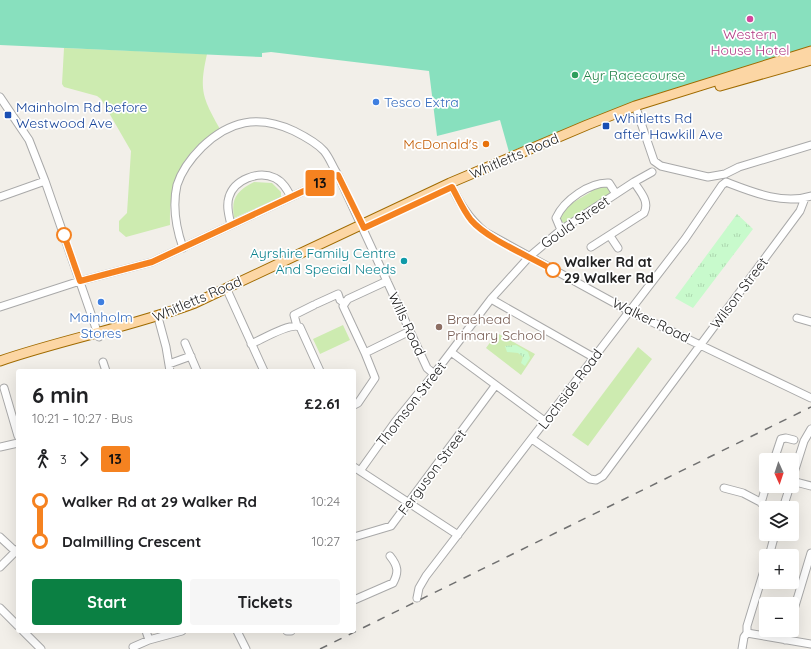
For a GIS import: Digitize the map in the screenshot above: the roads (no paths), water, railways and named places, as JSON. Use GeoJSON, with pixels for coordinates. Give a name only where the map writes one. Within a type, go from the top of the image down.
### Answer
{"type":"FeatureCollection","features":[{"type":"Feature","properties":{"kind":"main road","name":"Whitletts Road"},"geometry":{"type":"LineString","coordinates":[[0,362],[159,316],[195,303],[451,185],[635,106],[811,51]]}},
{"type":"Feature","properties":{"kind":"main road","name":"Whitletts Road"},"geometry":{"type":"LineString","coordinates":[[451,185],[573,135],[637,111],[811,60]]}},
{"type":"Feature","properties":{"kind":"main road","name":"Whitletts Road"},"geometry":{"type":"LineString","coordinates":[[0,367],[98,334],[159,321],[228,292],[362,226]]}},
{"type":"Feature","properties":{"kind":"street"},"geometry":{"type":"LineString","coordinates":[[0,96],[28,140],[45,181],[98,334]]}},
{"type":"Feature","properties":{"kind":"street"},"geometry":{"type":"LineString","coordinates":[[637,111],[654,160],[661,166],[708,177],[725,174],[739,167],[811,145]]}},
{"type":"Feature","properties":{"kind":"street","name":"Wills Road"},"geometry":{"type":"LineString","coordinates":[[183,248],[175,221],[175,204],[178,185],[188,161],[215,135],[233,125],[252,122],[271,123],[286,127],[300,134],[324,152],[338,175],[410,331],[428,368],[434,374]]}},
{"type":"Feature","properties":{"kind":"street","name":"Gould Street"},"geometry":{"type":"LineString","coordinates":[[491,300],[529,256],[561,230],[634,182],[652,172]]}},
{"type":"Feature","properties":{"kind":"street"},"geometry":{"type":"LineString","coordinates":[[1,304],[152,262],[338,175]]}},
{"type":"Feature","properties":{"kind":"street"},"geometry":{"type":"LineString","coordinates":[[231,225],[228,212],[228,199],[236,185],[245,179],[256,176],[275,178],[284,185],[291,196]]}},
{"type":"Feature","properties":{"kind":"street"},"geometry":{"type":"LineString","coordinates":[[0,197],[45,181]]}},
{"type":"Feature","properties":{"kind":"street"},"geometry":{"type":"LineString","coordinates":[[591,247],[610,236],[644,213],[646,210],[646,202],[634,182]]}},
{"type":"Feature","properties":{"kind":"street","name":"Lochside Road"},"geometry":{"type":"LineString","coordinates":[[418,598],[419,588],[426,576],[546,422],[593,357],[684,239],[722,184],[726,182],[778,198],[808,197]]}},
{"type":"Feature","properties":{"kind":"street"},"geometry":{"type":"LineString","coordinates":[[561,230],[556,218],[574,196],[605,183],[609,183],[616,194]]}},
{"type":"Feature","properties":{"kind":"street","name":"Walker Road"},"geometry":{"type":"LineString","coordinates":[[451,185],[464,210],[472,221],[485,232],[629,311],[811,398]]}},
{"type":"Feature","properties":{"kind":"street","name":"Wilson Street"},"geometry":{"type":"LineString","coordinates":[[532,439],[590,479],[596,480],[603,476],[796,217],[808,197]]}},
{"type":"Feature","properties":{"kind":"street"},"geometry":{"type":"LineString","coordinates":[[610,236],[618,248]]}},
{"type":"Feature","properties":{"kind":"street"},"geometry":{"type":"LineString","coordinates":[[344,303],[388,281]]}},
{"type":"Feature","properties":{"kind":"street"},"geometry":{"type":"LineString","coordinates":[[228,292],[263,369]]}},
{"type":"Feature","properties":{"kind":"street"},"geometry":{"type":"LineString","coordinates":[[319,369],[300,327],[297,326],[294,315],[338,294],[340,300],[344,303],[344,310],[365,353],[375,378],[356,404]]}},
{"type":"Feature","properties":{"kind":"street"},"geometry":{"type":"LineString","coordinates":[[491,300],[593,357]]}},
{"type":"Feature","properties":{"kind":"street","name":"Thomson Street"},"geometry":{"type":"LineString","coordinates":[[357,469],[434,374],[491,300]]}},
{"type":"Feature","properties":{"kind":"street"},"geometry":{"type":"LineString","coordinates":[[797,318],[811,322]]}},
{"type":"Feature","properties":{"kind":"street"},"geometry":{"type":"LineString","coordinates":[[159,321],[166,347],[169,368],[191,356]]}},
{"type":"Feature","properties":{"kind":"street"},"geometry":{"type":"LineString","coordinates":[[251,344],[290,326],[297,326]]}},
{"type":"Feature","properties":{"kind":"street"},"geometry":{"type":"LineString","coordinates":[[365,353],[410,331]]}},
{"type":"Feature","properties":{"kind":"street"},"geometry":{"type":"LineString","coordinates":[[185,343],[195,369]]}},
{"type":"Feature","properties":{"kind":"street"},"geometry":{"type":"LineString","coordinates":[[451,352],[495,386],[546,422]]}},
{"type":"Feature","properties":{"kind":"street"},"geometry":{"type":"LineString","coordinates":[[103,362],[105,369]]}},
{"type":"Feature","properties":{"kind":"street","name":"Ferguson Street"},"geometry":{"type":"LineString","coordinates":[[356,536],[391,526],[495,386]]}},
{"type":"Feature","properties":{"kind":"street"},"geometry":{"type":"LineString","coordinates":[[4,388],[16,429]]}},
{"type":"Feature","properties":{"kind":"street"},"geometry":{"type":"LineString","coordinates":[[799,457],[804,440],[811,429]]}},
{"type":"Feature","properties":{"kind":"street"},"geometry":{"type":"LineString","coordinates":[[776,453],[781,440],[786,438],[794,440]]}},
{"type":"Feature","properties":{"kind":"street"},"geometry":{"type":"LineString","coordinates":[[0,447],[16,443]]}},
{"type":"Feature","properties":{"kind":"street"},"geometry":{"type":"LineString","coordinates":[[357,469],[410,502],[458,535]]}},
{"type":"Feature","properties":{"kind":"street"},"geometry":{"type":"LineString","coordinates":[[799,482],[811,486]]}},
{"type":"Feature","properties":{"kind":"street"},"geometry":{"type":"LineString","coordinates":[[724,488],[743,493],[759,502]]}},
{"type":"Feature","properties":{"kind":"street"},"geometry":{"type":"LineString","coordinates":[[0,537],[16,550],[0,568]]}},
{"type":"Feature","properties":{"kind":"street"},"geometry":{"type":"LineString","coordinates":[[798,597],[811,553]]}},
{"type":"Feature","properties":{"kind":"street"},"geometry":{"type":"LineString","coordinates":[[356,599],[393,583],[398,571],[397,565],[390,556]]}},
{"type":"Feature","properties":{"kind":"street"},"geometry":{"type":"LineString","coordinates":[[742,649],[744,637],[747,633],[747,626],[759,587]]}},
{"type":"Feature","properties":{"kind":"street"},"geometry":{"type":"LineString","coordinates":[[0,608],[16,624]]}},
{"type":"Feature","properties":{"kind":"street"},"geometry":{"type":"LineString","coordinates":[[25,633],[41,649]]}},
{"type":"Feature","properties":{"kind":"street"},"geometry":{"type":"LineString","coordinates":[[147,633],[149,640]]}},
{"type":"Feature","properties":{"kind":"street"},"geometry":{"type":"LineString","coordinates":[[134,649],[133,647],[149,640],[175,633]]}},
{"type":"Feature","properties":{"kind":"street"},"geometry":{"type":"LineString","coordinates":[[238,633],[246,649]]}},
{"type":"Feature","properties":{"kind":"street"},"geometry":{"type":"LineString","coordinates":[[747,633],[811,644]]}},
{"type":"Feature","properties":{"kind":"railway"},"geometry":{"type":"LineString","coordinates":[[356,631],[811,407]]}},
{"type":"Feature","properties":{"kind":"railway"},"geometry":{"type":"LineString","coordinates":[[320,649],[352,633]]}},
{"type":"Feature","properties":{"kind":"place","name":"Western House Hotel"},"geometry":{"type":"Point","coordinates":[750,19]}},
{"type":"Feature","properties":{"kind":"place","name":"Ayr Racecourse"},"geometry":{"type":"Point","coordinates":[575,75]}},
{"type":"Feature","properties":{"kind":"place","name":"Tesco Extra"},"geometry":{"type":"Point","coordinates":[376,102]}},
{"type":"Feature","properties":{"kind":"place","name":"Mainholm Rd before Westwood Ave"},"geometry":{"type":"Point","coordinates":[8,115]}},
{"type":"Feature","properties":{"kind":"place","name":"Whitletts Rd after Hawkill Ave"},"geometry":{"type":"Point","coordinates":[606,126]}},
{"type":"Feature","properties":{"kind":"place","name":"McDonald's"},"geometry":{"type":"Point","coordinates":[486,144]}},
{"type":"Feature","properties":{"kind":"place","name":"Ayrshire Family Centre And Special Needs"},"geometry":{"type":"Point","coordinates":[404,261]}},
{"type":"Feature","properties":{"kind":"place","name":"Walker Rd at 29 Walker Rd"},"geometry":{"type":"Point","coordinates":[553,270]}},
{"type":"Feature","properties":{"kind":"place","name":"Mainholm Stores"},"geometry":{"type":"Point","coordinates":[101,302]}},
{"type":"Feature","properties":{"kind":"place","name":"Braehead Primary School"},"geometry":{"type":"Point","coordinates":[439,327]}}]}
